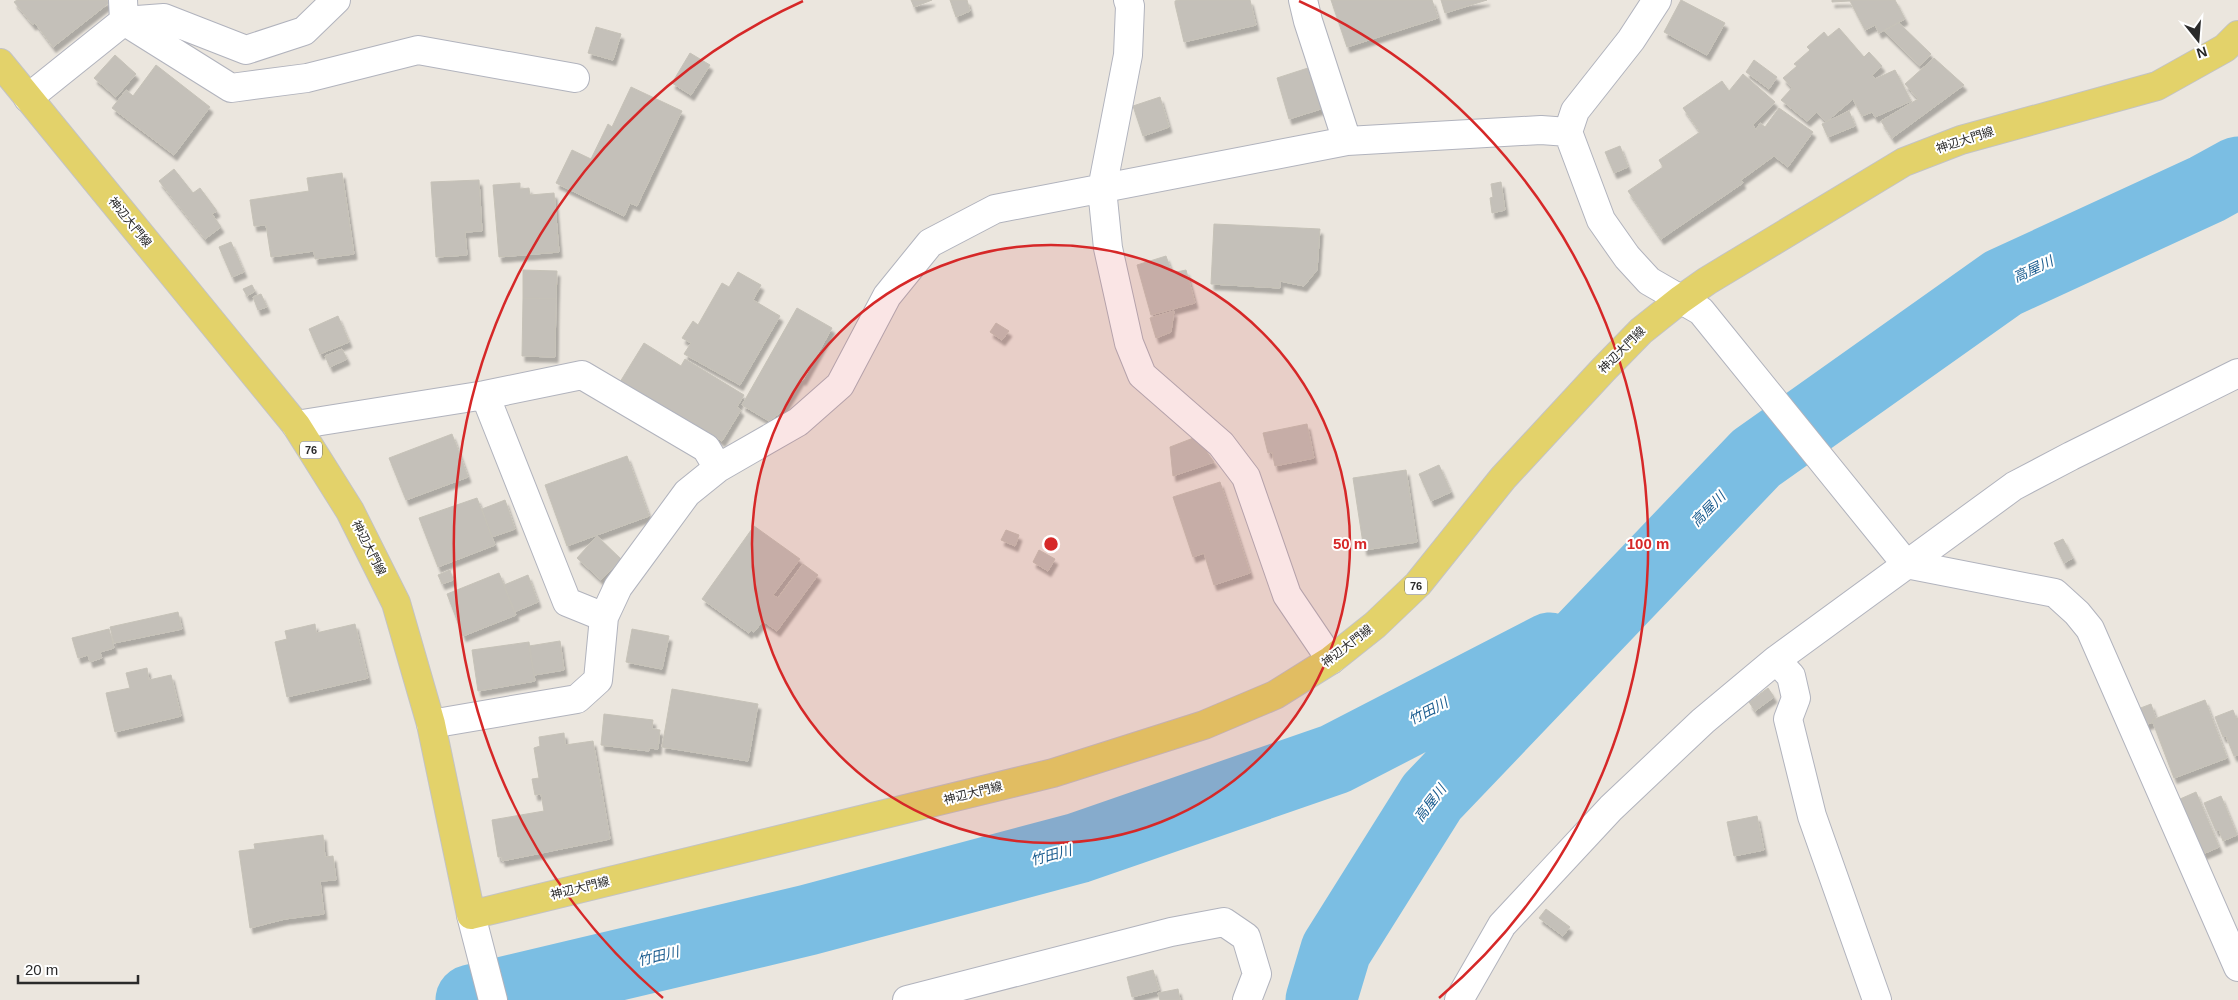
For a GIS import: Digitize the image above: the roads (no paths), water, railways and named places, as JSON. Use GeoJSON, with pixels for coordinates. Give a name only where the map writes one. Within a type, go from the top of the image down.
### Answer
{"type":"FeatureCollection","features":[{"type":"Feature","properties":{"kind":"main road","name":"神辺大門線"},"geometry":{"type":"LineString","coordinates":[[0,63],[296,425],[350,511],[396,602],[431,724],[473,924],[1053,773],[1204,726],[1275,696],[1331,660],[1375,625],[1418,584],[1503,478],[1622,350],[1641,331],[1690,305],[1707,281],[1904,162],[1961,140],[2157,86],[2225,48],[2238,35]]}},
{"type":"Feature","properties":{"kind":"street"},"geometry":{"type":"LineString","coordinates":[[123,11],[164,18],[246,50],[304,32],[336,0]]}},
{"type":"Feature","properties":{"kind":"street"},"geometry":{"type":"LineString","coordinates":[[1128,0],[1130,6],[1128,56],[1102,189],[1108,248],[1128,343],[1142,374],[1221,444],[1246,477],[1287,595],[1331,660]]}},
{"type":"Feature","properties":{"kind":"street"},"geometry":{"type":"LineString","coordinates":[[1303,0],[1347,141]]}},
{"type":"Feature","properties":{"kind":"street"},"geometry":{"type":"LineString","coordinates":[[1657,0],[1631,40],[1574,111],[1568,132],[1601,220],[1627,257],[1649,281],[1690,305],[1903,560],[2055,593],[2077,613],[2090,629],[2238,967]]}},
{"type":"Feature","properties":{"kind":"street"},"geometry":{"type":"LineString","coordinates":[[123,11],[231,88],[306,78],[418,50],[575,78]]}},
{"type":"Feature","properties":{"kind":"street"},"geometry":{"type":"LineString","coordinates":[[28,98],[123,11]]}},
{"type":"Feature","properties":{"kind":"street"},"geometry":{"type":"LineString","coordinates":[[431,724],[577,699],[598,680],[604,617],[618,587],[688,494],[718,468],[798,422],[840,385],[887,296],[930,243],[995,209],[1347,141],[1541,130],[1568,132]]}},
{"type":"Feature","properties":{"kind":"street"},"geometry":{"type":"LineString","coordinates":[[1459,1000],[1502,925],[1611,808],[1703,720],[1776,660],[1903,560],[2014,486],[2238,373]]}},
{"type":"Feature","properties":{"kind":"street"},"geometry":{"type":"LineString","coordinates":[[296,425],[485,395],[582,375],[706,448],[718,468]]}},
{"type":"Feature","properties":{"kind":"street"},"geometry":{"type":"LineString","coordinates":[[485,395],[567,602],[604,617]]}},
{"type":"Feature","properties":{"kind":"street"},"geometry":{"type":"LineString","coordinates":[[1776,660],[1791,676],[1796,698],[1788,719],[1812,816],[1877,1000]]}},
{"type":"Feature","properties":{"kind":"street"},"geometry":{"type":"LineString","coordinates":[[907,1000],[1171,932],[1224,922],[1246,936],[1257,974],[1247,1000]]}},
{"type":"Feature","properties":{"kind":"street"},"geometry":{"type":"LineString","coordinates":[[473,924],[493,1000]]}},
{"type":"Feature","properties":{"kind":"waterway","name":"高屋川"},"geometry":{"type":"LineString","coordinates":[[1321,1000],[1336,950],[1432,797],[1756,458],[2003,283],[2207,189],[2238,172]]}},
{"type":"Feature","properties":{"kind":"waterway","name":"竹田川"},"geometry":{"type":"LineString","coordinates":[[471,1000],[808,920],[1078,848],[1335,759],[1550,648]]}}]}
